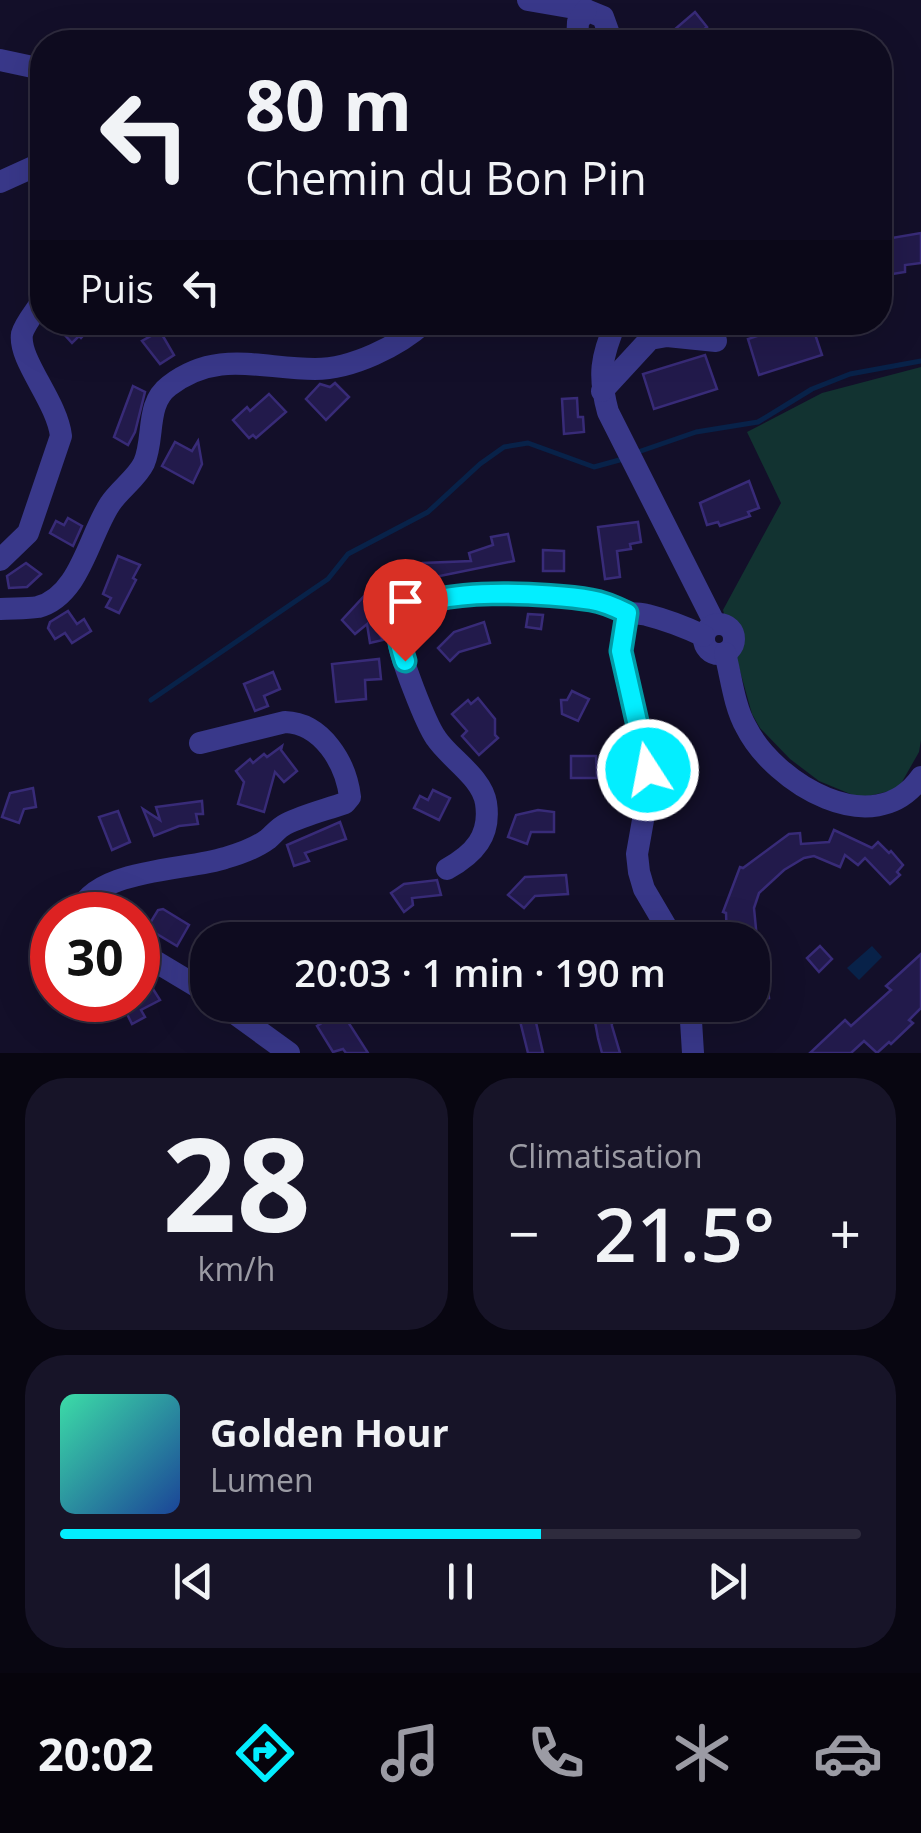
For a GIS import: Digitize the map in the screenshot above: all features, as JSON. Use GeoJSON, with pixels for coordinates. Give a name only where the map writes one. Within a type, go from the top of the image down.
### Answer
{"type":"FeatureCollection","features":[{"type":"Feature","properties":{"kind":"street"},"geometry":{"type":"LineString","coordinates":[[528,0],[586,10],[604,17],[608,30]]}},
{"type":"Feature","properties":{"kind":"street"},"geometry":{"type":"LineString","coordinates":[[577,30],[586,10]]}},
{"type":"Feature","properties":{"kind":"street"},"geometry":{"type":"LineString","coordinates":[[0,60],[30,66]]}},
{"type":"Feature","properties":{"kind":"street"},"geometry":{"type":"LineString","coordinates":[[0,182],[30,168]]}},
{"type":"Feature","properties":{"kind":"street"},"geometry":{"type":"LineString","coordinates":[[0,560],[28,534],[61,436],[60,420],[22,346],[23,330],[30,319]]}},
{"type":"Feature","properties":{"kind":"street"},"geometry":{"type":"LineString","coordinates":[[0,608],[39,606],[61,594],[110,504],[143,465],[152,432],[153,406],[166,388],[195,370],[224,362],[318,370],[349,362],[410,335]]}},
{"type":"Feature","properties":{"kind":"street"},"geometry":{"type":"LineString","coordinates":[[611,335],[601,363],[602,391],[710,630],[708,649],[716,654],[725,653],[745,726],[766,756],[836,803],[875,808],[897,801],[921,777]]}},
{"type":"Feature","properties":{"kind":"street"},"geometry":{"type":"LineString","coordinates":[[602,391],[650,340],[667,336],[716,342]]}},
{"type":"Feature","properties":{"kind":"street"},"geometry":{"type":"LineString","coordinates":[[447,869],[479,845],[488,822],[486,799],[479,784],[433,735],[398,637],[405,614],[439,599],[510,594],[589,600],[627,613],[710,630]]}},
{"type":"Feature","properties":{"kind":"street"},"geometry":{"type":"LineString","coordinates":[[627,613],[621,651],[648,770],[637,854],[639,872],[664,922]]}},
{"type":"Feature","properties":{"kind":"street"},"geometry":{"type":"LineString","coordinates":[[96,892],[148,873],[221,860],[266,840],[280,827],[345,803],[350,797],[337,756],[298,722],[200,743]]}},
{"type":"Feature","properties":{"kind":"street"},"geometry":{"type":"LineString","coordinates":[[160,964],[190,982]]}},
{"type":"Feature","properties":{"kind":"street"},"geometry":{"type":"LineString","coordinates":[[247,1022],[289,1053]]}},
{"type":"Feature","properties":{"kind":"street"},"geometry":{"type":"LineString","coordinates":[[691,1022],[694,1053]]}},
{"type":"Feature","properties":{"kind":"green space"},"geometry":{"type":"Polygon","coordinates":[[[921,367],[921,740],[919,752],[898,789],[860,798],[819,781],[790,759],[752,714],[723,610],[781,503],[747,432],[822,393],[921,367]]]}},
{"type":"Feature","properties":{"kind":"water"},"geometry":{"type":"Polygon","coordinates":[[[872,946],[882,957],[859,980],[847,968],[872,946]]]}},
{"type":"Feature","properties":{"kind":"building"},"geometry":{"type":"Polygon","coordinates":[[[695,12],[707,27],[703,30],[674,30],[695,12]]]}},
{"type":"Feature","properties":{"kind":"building"},"geometry":{"type":"Polygon","coordinates":[[[921,233],[921,263],[905,265],[905,272],[892,274],[892,238],[921,233]]]}},
{"type":"Feature","properties":{"kind":"building"},"geometry":{"type":"Polygon","coordinates":[[[65,335],[84,335],[79,336],[72,343],[65,335]]]}},
{"type":"Feature","properties":{"kind":"building"},"geometry":{"type":"Polygon","coordinates":[[[162,335],[174,355],[160,364],[142,341],[162,335]]]}},
{"type":"Feature","properties":{"kind":"building"},"geometry":{"type":"Polygon","coordinates":[[[760,335],[815,335],[822,355],[759,375],[748,339],[760,335]]]}},
{"type":"Feature","properties":{"kind":"building"},"geometry":{"type":"Polygon","coordinates":[[[705,355],[717,389],[654,409],[643,374],[705,355]]]}},
{"type":"Feature","properties":{"kind":"building"},"geometry":{"type":"Polygon","coordinates":[[[335,383],[349,397],[326,420],[306,399],[320,384],[330,387],[335,383]]]}},
{"type":"Feature","properties":{"kind":"building"},"geometry":{"type":"Polygon","coordinates":[[[133,386],[145,392],[128,445],[114,437],[133,386]]]}},
{"type":"Feature","properties":{"kind":"building"},"geometry":{"type":"Polygon","coordinates":[[[269,394],[286,412],[256,438],[249,438],[233,420],[269,394]]]}},
{"type":"Feature","properties":{"kind":"building"},"geometry":{"type":"Polygon","coordinates":[[[577,398],[584,432],[564,434],[562,399],[577,398]]]}},
{"type":"Feature","properties":{"kind":"building"},"geometry":{"type":"Polygon","coordinates":[[[198,441],[202,464],[193,483],[162,466],[175,442],[192,451],[198,441]]]}},
{"type":"Feature","properties":{"kind":"building"},"geometry":{"type":"Polygon","coordinates":[[[749,481],[759,508],[748,512],[750,516],[720,526],[718,522],[707,525],[700,503],[749,481]]]}},
{"type":"Feature","properties":{"kind":"building"},"geometry":{"type":"Polygon","coordinates":[[[68,518],[82,526],[73,546],[50,533],[56,521],[64,525],[68,518]]]}},
{"type":"Feature","properties":{"kind":"building"},"geometry":{"type":"Polygon","coordinates":[[[638,522],[641,542],[630,544],[631,549],[617,551],[620,577],[605,579],[598,527],[638,522]]]}},
{"type":"Feature","properties":{"kind":"building"},"geometry":{"type":"Polygon","coordinates":[[[508,534],[514,561],[425,579],[423,563],[471,561],[469,553],[493,545],[491,537],[508,534]]]}},
{"type":"Feature","properties":{"kind":"building"},"geometry":{"type":"Polygon","coordinates":[[[543,550],[564,551],[564,571],[543,571],[543,550]]]}},
{"type":"Feature","properties":{"kind":"building"},"geometry":{"type":"Polygon","coordinates":[[[118,556],[140,565],[119,613],[106,607],[111,598],[103,594],[118,556]]]}},
{"type":"Feature","properties":{"kind":"building"},"geometry":{"type":"Polygon","coordinates":[[[26,563],[41,574],[27,587],[9,588],[7,576],[26,563]]]}},
{"type":"Feature","properties":{"kind":"building"},"geometry":{"type":"Polygon","coordinates":[[[367,593],[385,605],[370,618],[383,640],[370,643],[367,624],[355,634],[342,620],[367,593]]]}},
{"type":"Feature","properties":{"kind":"building"},"geometry":{"type":"Polygon","coordinates":[[[68,611],[77,624],[84,619],[91,631],[72,643],[65,633],[55,639],[48,628],[50,622],[68,611]]]}},
{"type":"Feature","properties":{"kind":"building"},"geometry":{"type":"Polygon","coordinates":[[[528,614],[543,615],[541,629],[526,627],[528,614]]]}},
{"type":"Feature","properties":{"kind":"building"},"geometry":{"type":"Polygon","coordinates":[[[484,622],[490,643],[459,652],[450,661],[438,648],[454,632],[484,622]]]}},
{"type":"Feature","properties":{"kind":"building"},"geometry":{"type":"Polygon","coordinates":[[[379,659],[381,679],[365,680],[366,699],[336,702],[332,664],[379,659]]]}},
{"type":"Feature","properties":{"kind":"building"},"geometry":{"type":"Polygon","coordinates":[[[273,672],[280,689],[264,696],[268,706],[255,711],[244,684],[273,672]]]}},
{"type":"Feature","properties":{"kind":"building"},"geometry":{"type":"Polygon","coordinates":[[[572,691],[589,699],[578,721],[562,714],[561,700],[567,700],[572,691]]]}},
{"type":"Feature","properties":{"kind":"building"},"geometry":{"type":"Polygon","coordinates":[[[478,698],[495,719],[498,738],[479,755],[462,736],[467,731],[452,714],[468,700],[471,704],[478,698]]]}},
{"type":"Feature","properties":{"kind":"building"},"geometry":{"type":"Polygon","coordinates":[[[282,746],[297,771],[284,782],[275,772],[264,812],[238,804],[244,782],[236,771],[250,759],[253,763],[282,746]]]}},
{"type":"Feature","properties":{"kind":"building"},"geometry":{"type":"Polygon","coordinates":[[[571,756],[596,756],[597,778],[571,778],[571,756]]]}},
{"type":"Feature","properties":{"kind":"building"},"geometry":{"type":"Polygon","coordinates":[[[631,767],[631,783],[607,783],[606,768],[631,767]]]}},
{"type":"Feature","properties":{"kind":"building"},"geometry":{"type":"Polygon","coordinates":[[[33,788],[36,807],[24,809],[19,823],[2,817],[10,793],[33,788]]]}},
{"type":"Feature","properties":{"kind":"building"},"geometry":{"type":"Polygon","coordinates":[[[433,790],[450,798],[439,820],[414,808],[420,796],[428,800],[433,790]]]}},
{"type":"Feature","properties":{"kind":"building"},"geometry":{"type":"Polygon","coordinates":[[[202,801],[203,814],[196,814],[198,824],[179,826],[154,836],[143,809],[160,820],[156,807],[202,801]]]}},
{"type":"Feature","properties":{"kind":"building"},"geometry":{"type":"Polygon","coordinates":[[[538,810],[554,812],[554,832],[531,832],[527,844],[508,837],[516,815],[538,810]]]}},
{"type":"Feature","properties":{"kind":"building"},"geometry":{"type":"Polygon","coordinates":[[[118,811],[130,842],[112,850],[99,817],[118,811]]]}},
{"type":"Feature","properties":{"kind":"building"},"geometry":{"type":"Polygon","coordinates":[[[340,822],[346,839],[305,853],[309,861],[294,866],[287,845],[340,822]]]}},
{"type":"Feature","properties":{"kind":"building"},"geometry":{"type":"Polygon","coordinates":[[[834,830],[872,848],[878,842],[903,865],[897,872],[900,875],[890,884],[865,858],[858,865],[845,855],[840,867],[814,856],[804,858],[759,893],[754,908],[755,922],[726,922],[723,912],[740,867],[789,834],[800,833],[801,844],[829,842],[834,830]]]}},
{"type":"Feature","properties":{"kind":"building"},"geometry":{"type":"Polygon","coordinates":[[[566,875],[568,894],[535,896],[524,908],[508,895],[525,877],[566,875]]]}},
{"type":"Feature","properties":{"kind":"building"},"geometry":{"type":"Polygon","coordinates":[[[437,880],[441,895],[412,898],[413,905],[404,912],[391,893],[404,884],[437,880]]]}},
{"type":"Feature","properties":{"kind":"building"},"geometry":{"type":"Polygon","coordinates":[[[160,910],[189,925],[177,946],[160,936],[160,910]]]}},
{"type":"Feature","properties":{"kind":"building"},"geometry":{"type":"Polygon","coordinates":[[[820,946],[832,959],[819,972],[807,958],[820,946]]]}},
{"type":"Feature","properties":{"kind":"building"},"geometry":{"type":"Polygon","coordinates":[[[921,954],[921,1008],[909,1020],[913,1023],[891,1044],[877,1053],[864,1041],[851,1053],[810,1053],[845,1020],[851,1026],[891,990],[886,986],[921,954]]]}},
{"type":"Feature","properties":{"kind":"building"},"geometry":{"type":"Polygon","coordinates":[[[323,1022],[348,1022],[368,1053],[346,1053],[343,1049],[333,1052],[317,1026],[323,1022]]]}},
{"type":"Feature","properties":{"kind":"building"},"geometry":{"type":"Polygon","coordinates":[[[520,1022],[536,1022],[543,1053],[528,1053],[520,1022]]]}},
{"type":"Feature","properties":{"kind":"building"},"geometry":{"type":"Polygon","coordinates":[[[595,1022],[612,1022],[620,1053],[602,1053],[595,1022]]]}},
{"type":"Feature","properties":{"kind":"waterway"},"geometry":{"type":"LineString","coordinates":[[638,452],[696,432],[758,422],[812,389],[850,374],[921,361]]}},
{"type":"Feature","properties":{"kind":"waterway"},"geometry":{"type":"LineString","coordinates":[[151,700],[328,579],[348,554],[428,512],[504,447],[528,443],[594,467],[623,459]]}},
{"type":"Feature","properties":{"kind":"route"},"geometry":{"type":"LineString","coordinates":[[405,661],[398,637],[405,614],[439,599],[528,594],[607,604],[627,613],[621,651],[648,770]]}}]}
